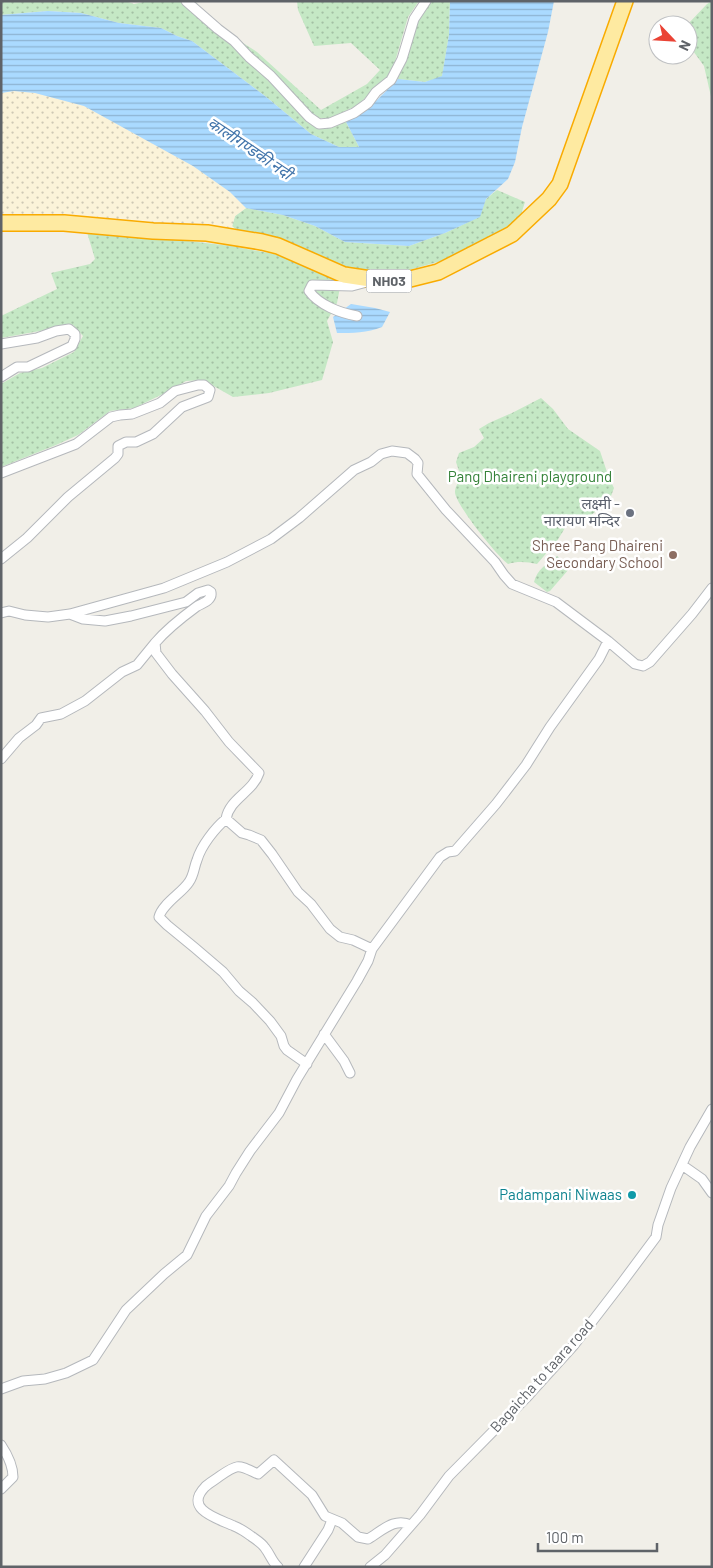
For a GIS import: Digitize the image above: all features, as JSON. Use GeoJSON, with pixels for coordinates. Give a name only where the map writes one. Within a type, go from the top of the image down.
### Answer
{"type":"FeatureCollection","features":[{"type":"Feature","properties":{"kind":"highway","name":"NH03"},"geometry":{"type":"LineString","coordinates":[[1,223],[64,223],[153,231],[207,233],[278,246],[344,275],[384,281],[410,279],[438,272],[512,234],[549,199],[560,184],[625,1]]}},
{"type":"Feature","properties":{"kind":"street"},"geometry":{"type":"LineString","coordinates":[[186,1],[234,41],[319,124],[330,123],[354,113],[368,103],[376,92],[392,80],[402,59],[414,19],[426,1]]}},
{"type":"Feature","properties":{"kind":"street"},"geometry":{"type":"LineString","coordinates":[[357,316],[314,299],[309,291],[312,285],[352,286],[363,282],[384,281]]}},
{"type":"Feature","properties":{"kind":"street"},"geometry":{"type":"LineString","coordinates":[[1,344],[37,338],[56,331],[69,329],[75,334],[72,346],[28,367],[17,367],[1,377]]}},
{"type":"Feature","properties":{"kind":"street"},"geometry":{"type":"LineString","coordinates":[[1,473],[76,444],[111,417],[132,414],[160,403],[175,391],[198,385],[204,385],[210,390],[208,396],[182,407],[153,434],[136,442],[126,442],[118,446],[118,454],[114,458],[68,497],[27,538],[1,559]]}},
{"type":"Feature","properties":{"kind":"street"},"geometry":{"type":"LineString","coordinates":[[1,613],[9,611],[48,617],[70,614],[164,588],[235,557],[270,539],[299,518],[354,470],[371,462],[381,454],[392,451],[407,453],[415,459],[418,463],[417,474],[446,510],[495,562],[512,584],[556,602],[635,664],[640,666],[647,665],[712,588]]}},
{"type":"Feature","properties":{"kind":"street"},"geometry":{"type":"LineString","coordinates":[[1,759],[19,738],[36,725],[41,718],[61,714],[85,701],[122,672],[137,665],[164,632],[199,605],[209,600],[211,592],[208,590],[198,593],[186,602],[105,621],[70,614]]}},
{"type":"Feature","properties":{"kind":"street"},"geometry":{"type":"LineString","coordinates":[[1,1389],[23,1381],[45,1379],[66,1374],[93,1360],[108,1340],[126,1310],[164,1274],[184,1259],[206,1216],[225,1192],[250,1151],[279,1113],[324,1034],[361,975],[372,949],[440,857],[448,852],[455,851],[496,804],[526,765],[550,727],[600,659],[608,641]]}},
{"type":"Feature","properties":{"kind":"street"},"geometry":{"type":"LineString","coordinates":[[155,643],[156,653],[172,674],[259,773],[253,785],[231,806],[227,812],[226,819],[210,837],[197,858],[190,882],[159,916],[167,925],[223,972],[239,991],[270,1021],[281,1036],[287,1050],[307,1064]]}},
{"type":"Feature","properties":{"kind":"street"},"geometry":{"type":"LineString","coordinates":[[226,819],[242,833],[261,840],[298,892],[330,929],[340,936],[372,949]]}},
{"type":"Feature","properties":{"kind":"street"},"geometry":{"type":"LineString","coordinates":[[324,1034],[344,1061],[350,1073]]}},
{"type":"Feature","properties":{"kind":"street","name":"Bagaicha to taara road"},"geometry":{"type":"LineString","coordinates":[[370,1567],[385,1555],[449,1476],[526,1398],[574,1345],[621,1284],[656,1237],[670,1188],[694,1139],[712,1109]]}},
{"type":"Feature","properties":{"kind":"street"},"geometry":{"type":"LineString","coordinates":[[682,1165],[702,1179],[712,1193]]}},
{"type":"Feature","properties":{"kind":"street"},"geometry":{"type":"LineString","coordinates":[[1,1445],[6,1452],[13,1472],[13,1477],[1,1489]]}},
{"type":"Feature","properties":{"kind":"street"},"geometry":{"type":"LineString","coordinates":[[278,1567],[265,1547],[252,1536],[236,1526],[201,1510],[198,1504],[199,1496],[205,1487],[229,1470],[245,1467],[258,1474],[274,1460],[312,1495],[326,1516],[342,1523],[363,1539],[368,1539],[393,1523],[404,1522],[411,1525]]}},
{"type":"Feature","properties":{"kind":"street"},"geometry":{"type":"LineString","coordinates":[[304,1567],[328,1530],[332,1520]]}},
{"type":"Feature","properties":{"kind":"green space"},"geometry":{"type":"Polygon","coordinates":[[[1,1],[125,1],[134,4],[148,1],[179,1],[201,21],[239,50],[316,126],[345,120],[359,147],[339,147],[311,134],[265,96],[192,41],[161,28],[119,23],[81,13],[48,11],[1,15],[1,1]]]}},
{"type":"Feature","properties":{"kind":"green space"},"geometry":{"type":"Polygon","coordinates":[[[188,1],[195,1],[218,27],[257,52],[321,110],[367,84],[380,70],[351,43],[314,46],[298,10],[297,1],[419,1],[408,17],[392,72],[358,105],[331,118],[317,118],[271,69],[218,28],[188,1]]]}},
{"type":"Feature","properties":{"kind":"green space"},"geometry":{"type":"Polygon","coordinates":[[[429,1],[450,1],[449,35],[442,77],[425,82],[398,79],[416,20],[429,1]]]}},
{"type":"Feature","properties":{"kind":"green space"},"geometry":{"type":"Polygon","coordinates":[[[712,1],[712,101],[704,66],[698,58],[697,15],[712,1]]]}},
{"type":"Feature","properties":{"kind":"green space"},"geometry":{"type":"Polygon","coordinates":[[[497,190],[525,202],[518,224],[452,258],[391,275],[355,272],[284,239],[239,232],[232,227],[235,216],[246,208],[283,215],[315,226],[345,242],[409,246],[445,233],[479,217],[486,199],[497,190]]]}},
{"type":"Feature","properties":{"kind":"green space"},"geometry":{"type":"Polygon","coordinates":[[[86,229],[231,246],[274,254],[307,266],[341,282],[337,303],[327,321],[333,342],[322,380],[269,393],[233,397],[203,380],[186,381],[134,408],[110,411],[78,435],[1,467],[1,384],[20,373],[42,368],[74,352],[83,336],[73,325],[1,338],[1,316],[57,289],[51,273],[90,264],[95,259],[86,229]]]}},
{"type":"Feature","properties":{"kind":"green space","name":"Pang Dhaireni playground"},"geometry":{"type":"Polygon","coordinates":[[[541,398],[553,409],[568,429],[600,451],[614,488],[611,496],[599,509],[586,519],[570,524],[565,528],[557,541],[537,564],[515,562],[508,564],[477,530],[457,498],[455,490],[461,477],[456,462],[459,453],[474,447],[484,438],[479,429],[541,398]]]}},
{"type":"Feature","properties":{"kind":"green space"},"geometry":{"type":"Polygon","coordinates":[[[557,556],[570,566],[550,591],[547,592],[534,582],[535,578],[546,564],[557,556]]]}},
{"type":"Feature","properties":{"kind":"sand"},"geometry":{"type":"Polygon","coordinates":[[[14,91],[35,93],[84,106],[193,166],[230,192],[246,208],[235,216],[232,226],[239,232],[170,223],[1,219],[1,93],[14,91]]]}},
{"type":"Feature","properties":{"kind":"water","name":"कालीगण्डकी नदी"},"geometry":{"type":"Polygon","coordinates":[[[450,1],[554,1],[515,162],[508,179],[486,199],[480,217],[445,233],[409,246],[345,242],[315,226],[283,215],[246,208],[230,192],[193,166],[84,106],[35,93],[14,91],[1,93],[1,15],[48,11],[81,13],[119,23],[161,28],[192,41],[265,96],[311,134],[339,147],[359,147],[345,120],[369,108],[398,79],[425,82],[442,76],[449,35],[450,1]]]}},
{"type":"Feature","properties":{"kind":"water"},"geometry":{"type":"Polygon","coordinates":[[[351,304],[390,312],[382,327],[365,332],[337,333],[333,317],[351,304]]]}},
{"type":"Feature","properties":{"kind":"place","name":"लक्ष्मी - नारायण मन्दिर"},"geometry":{"type":"Point","coordinates":[630,513]}},
{"type":"Feature","properties":{"kind":"place","name":"Shree Pang Dhaireni Secondary School"},"geometry":{"type":"Point","coordinates":[673,555]}},
{"type":"Feature","properties":{"kind":"place","name":"Padampani Niwaas"},"geometry":{"type":"Point","coordinates":[632,1195]}}]}
